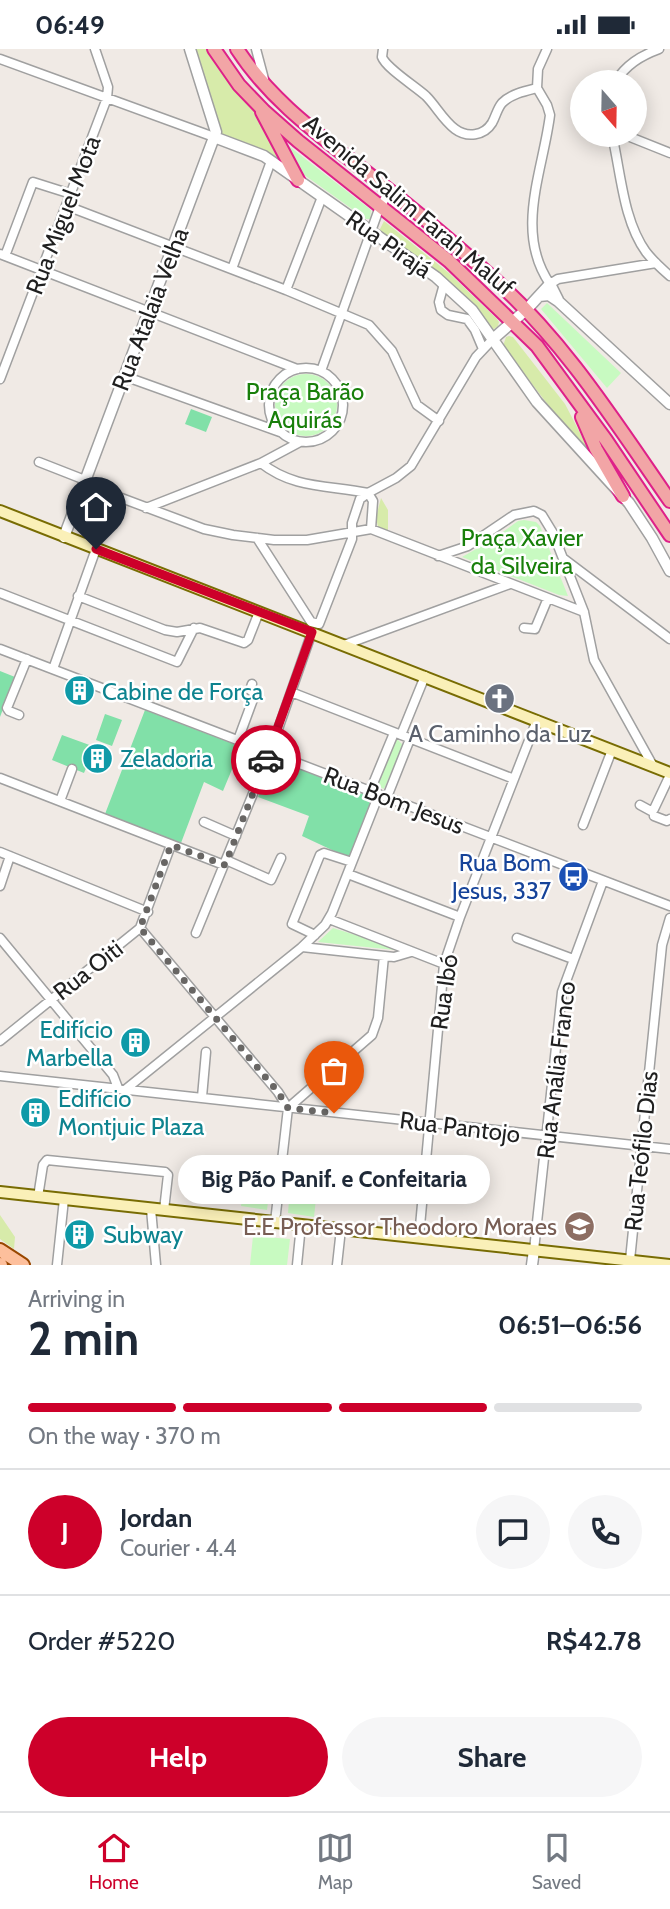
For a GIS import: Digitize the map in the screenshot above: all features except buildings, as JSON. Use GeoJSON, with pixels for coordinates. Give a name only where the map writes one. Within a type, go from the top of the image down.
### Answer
{"type":"FeatureCollection","features":[{"type":"Feature","properties":{"kind":"highway","name":"Avenida Salim Farah Maluf"},"geometry":{"type":"LineString","coordinates":[[215,49],[239,85],[259,106],[298,141],[449,261],[514,321],[537,346],[670,534]]}},
{"type":"Feature","properties":{"kind":"highway","name":"Avenida Salim Farah Maluf"},"geometry":{"type":"LineString","coordinates":[[237,49],[253,74],[267,89],[390,190],[527,309],[591,385],[670,501]]}},
{"type":"Feature","properties":{"kind":"highway"},"geometry":{"type":"LineString","coordinates":[[259,106],[298,180]]}},
{"type":"Feature","properties":{"kind":"highway"},"geometry":{"type":"LineString","coordinates":[[572,394],[596,449],[623,496]]}},
{"type":"Feature","properties":{"kind":"main road"},"geometry":{"type":"LineString","coordinates":[[0,511],[670,774]]}},
{"type":"Feature","properties":{"kind":"main road"},"geometry":{"type":"LineString","coordinates":[[0,1192],[670,1265]]}},
{"type":"Feature","properties":{"kind":"main road"},"geometry":{"type":"LineString","coordinates":[[0,1250],[23,1265]]}},
{"type":"Feature","properties":{"kind":"street"},"geometry":{"type":"LineString","coordinates":[[95,49],[108,87],[107,98]]}},
{"type":"Feature","properties":{"kind":"street"},"geometry":{"type":"LineString","coordinates":[[190,49],[217,128],[214,137]]}},
{"type":"Feature","properties":{"kind":"street"},"geometry":{"type":"LineString","coordinates":[[256,49],[267,89]]}},
{"type":"Feature","properties":{"kind":"street"},"geometry":{"type":"LineString","coordinates":[[383,49],[382,57],[389,68],[407,79],[433,103],[452,126],[464,134],[486,130],[508,99],[537,88]]}},
{"type":"Feature","properties":{"kind":"street"},"geometry":{"type":"LineString","coordinates":[[547,49],[538,69],[537,88],[550,115],[534,196],[532,237],[541,271],[558,302]]}},
{"type":"Feature","properties":{"kind":"street"},"geometry":{"type":"LineString","coordinates":[[624,70],[635,60],[659,49]]}},
{"type":"Feature","properties":{"kind":"street","name":"Rua Pirajá"},"geometry":{"type":"LineString","coordinates":[[0,59],[264,156],[444,284],[472,310],[537,402],[623,496],[644,525],[670,571]]}},
{"type":"Feature","properties":{"kind":"street","name":"Rua Miguel Mota"},"geometry":{"type":"LineString","coordinates":[[0,379],[107,98]]}},
{"type":"Feature","properties":{"kind":"street","name":"Rua Atalaia Velha"},"geometry":{"type":"LineString","coordinates":[[64,537],[214,137]]}},
{"type":"Feature","properties":{"kind":"street"},"geometry":{"type":"LineString","coordinates":[[648,144],[670,153]]}},
{"type":"Feature","properties":{"kind":"street"},"geometry":{"type":"LineString","coordinates":[[615,147],[631,221],[648,254],[670,276]]}},
{"type":"Feature","properties":{"kind":"street"},"geometry":{"type":"LineString","coordinates":[[232,269],[271,161]]}},
{"type":"Feature","properties":{"kind":"street"},"geometry":{"type":"LineString","coordinates":[[71,194],[33,181],[3,255],[297,369]]}},
{"type":"Feature","properties":{"kind":"street"},"geometry":{"type":"LineString","coordinates":[[321,371],[381,206],[390,190]]}},
{"type":"Feature","properties":{"kind":"street"},"geometry":{"type":"LineString","coordinates":[[286,290],[322,197]]}},
{"type":"Feature","properties":{"kind":"street"},"geometry":{"type":"LineString","coordinates":[[67,206],[343,312],[369,325],[385,341],[417,405],[439,421]]}},
{"type":"Feature","properties":{"kind":"street"},"geometry":{"type":"LineString","coordinates":[[257,538],[314,624],[317,624],[347,554],[353,531],[352,523],[360,499],[388,484],[411,466],[483,349],[558,279],[656,263]]}},
{"type":"Feature","properties":{"kind":"street"},"geometry":{"type":"LineString","coordinates":[[444,284],[439,302],[442,310],[448,315],[467,319],[483,349]]}},
{"type":"Feature","properties":{"kind":"street"},"geometry":{"type":"LineString","coordinates":[[539,296],[549,295],[558,302],[670,404]]}},
{"type":"Feature","properties":{"kind":"street"},"geometry":{"type":"LineString","coordinates":[[146,508],[261,463],[300,442],[323,438],[339,422],[343,410],[339,387],[331,377],[309,368],[286,373],[271,390],[269,413],[280,432]]}},
{"type":"Feature","properties":{"kind":"street"},"geometry":{"type":"LineString","coordinates":[[124,376],[280,432],[300,442]]}},
{"type":"Feature","properties":{"kind":"street"},"geometry":{"type":"LineString","coordinates":[[39,462],[146,508],[204,529],[257,538],[307,540],[371,529],[584,612]]}},
{"type":"Feature","properties":{"kind":"street"},"geometry":{"type":"LineString","coordinates":[[261,463],[275,474],[295,482],[368,493],[373,501],[371,529]]}},
{"type":"Feature","properties":{"kind":"street"},"geometry":{"type":"LineString","coordinates":[[438,556],[468,546],[514,515],[534,511],[548,522],[584,612],[594,660],[653,766]]}},
{"type":"Feature","properties":{"kind":"street"},"geometry":{"type":"LineString","coordinates":[[53,669],[96,549]]}},
{"type":"Feature","properties":{"kind":"street"},"geometry":{"type":"LineString","coordinates":[[564,559],[670,639]]}},
{"type":"Feature","properties":{"kind":"street"},"geometry":{"type":"LineString","coordinates":[[344,645],[510,584]]}},
{"type":"Feature","properties":{"kind":"street"},"geometry":{"type":"LineString","coordinates":[[0,593],[177,662],[194,628]]}},
{"type":"Feature","properties":{"kind":"street"},"geometry":{"type":"LineString","coordinates":[[78,596],[172,632],[194,628],[244,643],[248,640],[259,612]]}},
{"type":"Feature","properties":{"kind":"street"},"geometry":{"type":"LineString","coordinates":[[524,628],[535,629],[548,598]]}},
{"type":"Feature","properties":{"kind":"street"},"geometry":{"type":"LineString","coordinates":[[297,627],[309,616]]}},
{"type":"Feature","properties":{"kind":"street"},"geometry":{"type":"LineString","coordinates":[[196,933],[270,752],[312,632]]}},
{"type":"Feature","properties":{"kind":"street","name":"Rua Bom Jesus"},"geometry":{"type":"LineString","coordinates":[[0,649],[670,906]]}},
{"type":"Feature","properties":{"kind":"street"},"geometry":{"type":"LineString","coordinates":[[19,715],[8,708],[27,659]]}},
{"type":"Feature","properties":{"kind":"street"},"geometry":{"type":"LineString","coordinates":[[0,938],[122,1089],[302,947],[329,919],[383,796],[425,676]]}},
{"type":"Feature","properties":{"kind":"street"},"geometry":{"type":"LineString","coordinates":[[238,740],[255,694],[250,690],[252,684]]}},
{"type":"Feature","properties":{"kind":"street"},"geometry":{"type":"LineString","coordinates":[[291,692],[514,779]]}},
{"type":"Feature","properties":{"kind":"street","name":"Rua Ibó"},"geometry":{"type":"LineString","coordinates":[[418,1237],[444,964],[537,720]]}},
{"type":"Feature","properties":{"kind":"street"},"geometry":{"type":"LineString","coordinates":[[370,791],[402,736]]}},
{"type":"Feature","properties":{"kind":"street"},"geometry":{"type":"LineString","coordinates":[[635,759],[639,741]]}},
{"type":"Feature","properties":{"kind":"street"},"geometry":{"type":"LineString","coordinates":[[583,825],[612,750]]}},
{"type":"Feature","properties":{"kind":"street"},"geometry":{"type":"LineString","coordinates":[[60,801],[72,769]]}},
{"type":"Feature","properties":{"kind":"street"},"geometry":{"type":"LineString","coordinates":[[640,805],[651,811],[654,809],[670,774]]}},
{"type":"Feature","properties":{"kind":"street"},"geometry":{"type":"LineString","coordinates":[[0,778],[171,845],[271,880],[281,858]]}},
{"type":"Feature","properties":{"kind":"street"},"geometry":{"type":"LineString","coordinates":[[654,816],[667,821],[670,819]]}},
{"type":"Feature","properties":{"kind":"street"},"geometry":{"type":"LineString","coordinates":[[204,823],[236,836]]}},
{"type":"Feature","properties":{"kind":"street","name":"Rua Oiti"},"geometry":{"type":"LineString","coordinates":[[0,1041],[140,928],[171,845]]}},
{"type":"Feature","properties":{"kind":"street"},"geometry":{"type":"LineString","coordinates":[[0,852],[148,912]]}},
{"type":"Feature","properties":{"kind":"street"},"geometry":{"type":"LineString","coordinates":[[315,935],[292,924],[320,855],[324,853],[352,862]]}},
{"type":"Feature","properties":{"kind":"street"},"geometry":{"type":"LineString","coordinates":[[0,886],[10,856]]}},
{"type":"Feature","properties":{"kind":"street"},"geometry":{"type":"LineString","coordinates":[[348,874],[460,917]]}},
{"type":"Feature","properties":{"kind":"street","name":"Rua Anália Franco"},"geometry":{"type":"LineString","coordinates":[[532,1265],[561,999],[573,959],[603,881]]}},
{"type":"Feature","properties":{"kind":"street","name":"Rua Teófilo Dias"},"geometry":{"type":"LineString","coordinates":[[630,1261],[662,945],[670,918]]}},
{"type":"Feature","properties":{"kind":"street"},"geometry":{"type":"LineString","coordinates":[[329,919],[444,964]]}},
{"type":"Feature","properties":{"kind":"street"},"geometry":{"type":"LineString","coordinates":[[140,928],[278,1092],[288,1108],[275,1222]]}},
{"type":"Feature","properties":{"kind":"street"},"geometry":{"type":"LineString","coordinates":[[517,938],[573,959]]}},
{"type":"Feature","properties":{"kind":"street"},"geometry":{"type":"LineString","coordinates":[[302,947],[394,957],[411,952]]}},
{"type":"Feature","properties":{"kind":"street"},"geometry":{"type":"LineString","coordinates":[[288,1108],[372,1035],[378,1018],[384,955]]}},
{"type":"Feature","properties":{"kind":"street"},"geometry":{"type":"LineString","coordinates":[[202,1097],[206,1052]]}},
{"type":"Feature","properties":{"kind":"street","name":"Rua Pantojo"},"geometry":{"type":"LineString","coordinates":[[0,1076],[670,1149]]}},
{"type":"Feature","properties":{"kind":"street"},"geometry":{"type":"LineString","coordinates":[[38,1197],[43,1164],[47,1160],[124,1167],[168,1173],[164,1210]]}},
{"type":"Feature","properties":{"kind":"street"},"geometry":{"type":"LineString","coordinates":[[57,1265],[64,1199]]}},
{"type":"Feature","properties":{"kind":"street"},"geometry":{"type":"LineString","coordinates":[[151,1209],[156,1265]]}},
{"type":"Feature","properties":{"kind":"street"},"geometry":{"type":"LineString","coordinates":[[297,1265],[301,1225]]}},
{"type":"Feature","properties":{"kind":"street"},"geometry":{"type":"LineString","coordinates":[[337,1265],[341,1229]]}},
{"type":"Feature","properties":{"kind":"green space"},"geometry":{"type":"Polygon","coordinates":[[[193,49],[209,49],[259,112],[285,166],[222,134],[193,49]]]}},
{"type":"Feature","properties":{"kind":"green space"},"geometry":{"type":"Polygon","coordinates":[[[286,144],[371,210],[370,219],[366,219],[303,174],[286,144]]]}},
{"type":"Feature","properties":{"kind":"green space"},"geometry":{"type":"Polygon","coordinates":[[[384,221],[449,273],[496,318],[498,326],[490,328],[454,286],[379,231],[384,221]]]}},
{"type":"Feature","properties":{"kind":"green space"},"geometry":{"type":"Polygon","coordinates":[[[547,303],[621,373],[607,388],[541,309],[547,303]]]}},
{"type":"Feature","properties":{"kind":"green space"},"geometry":{"type":"Polygon","coordinates":[[[509,336],[513,337],[565,404],[591,454],[587,456],[503,346],[509,336]]]}},
{"type":"Feature","properties":{"kind":"green space","name":"Praça Barão Aquirás"},"geometry":{"type":"Polygon","coordinates":[[[306,374],[328,383],[337,405],[328,427],[306,436],[284,427],[275,405],[284,383],[306,374]]]}},
{"type":"Feature","properties":{"kind":"green space"},"geometry":{"type":"Polygon","coordinates":[[[191,409],[212,417],[206,432],[185,424],[191,409]]]}},
{"type":"Feature","properties":{"kind":"green space"},"geometry":{"type":"Polygon","coordinates":[[[381,498],[388,510],[388,531],[378,527],[376,517],[381,498]]]}},
{"type":"Feature","properties":{"kind":"green space","name":"Praça Xavier da Silveira"},"geometry":{"type":"Polygon","coordinates":[[[518,521],[536,522],[540,526],[568,596],[559,595],[462,557],[518,521]]]}},
{"type":"Feature","properties":{"kind":"green space"},"geometry":{"type":"Polygon","coordinates":[[[0,671],[15,677],[0,717],[0,671]]]}},
{"type":"Feature","properties":{"kind":"green space"},"geometry":{"type":"Polygon","coordinates":[[[145,710],[239,746],[240,750],[223,791],[204,782],[181,843],[105,814],[145,710]]]}},
{"type":"Feature","properties":{"kind":"green space"},"geometry":{"type":"Polygon","coordinates":[[[105,714],[122,720],[112,746],[96,740],[105,714]]]}},
{"type":"Feature","properties":{"kind":"green space"},"geometry":{"type":"Polygon","coordinates":[[[62,735],[95,747],[84,773],[52,760],[62,735]]]}},
{"type":"Feature","properties":{"kind":"green space"},"geometry":{"type":"Polygon","coordinates":[[[394,740],[403,745],[384,789],[376,785],[394,740]]]}},
{"type":"Feature","properties":{"kind":"green space"},"geometry":{"type":"Polygon","coordinates":[[[274,759],[373,798],[349,858],[302,836],[309,816],[258,797],[274,759]]]}},
{"type":"Feature","properties":{"kind":"green space"},"geometry":{"type":"Polygon","coordinates":[[[333,928],[394,947],[395,950],[318,942],[333,928]]]}},
{"type":"Feature","properties":{"kind":"green space"},"geometry":{"type":"Polygon","coordinates":[[[244,1183],[270,1186],[267,1210],[241,1206],[244,1183]]]}},
{"type":"Feature","properties":{"kind":"green space"},"geometry":{"type":"Polygon","coordinates":[[[290,1188],[317,1190],[314,1217],[288,1213],[290,1188]]]}},
{"type":"Feature","properties":{"kind":"green space"},"geometry":{"type":"Polygon","coordinates":[[[0,1215],[15,1237],[14,1249],[0,1239],[0,1215]]]}},
{"type":"Feature","properties":{"kind":"green space"},"geometry":{"type":"Polygon","coordinates":[[[253,1236],[290,1239],[287,1265],[250,1265],[253,1236]]]}},
{"type":"Feature","properties":{"kind":"way so far"},"geometry":{"type":"LineString","coordinates":[[266,760],[225,865],[171,845],[140,928],[278,1092],[288,1108],[334,1113]]}},
{"type":"Feature","properties":{"kind":"place","name":"Cabine de Força"},"geometry":{"type":"Point","coordinates":[79,691]}},
{"type":"Feature","properties":{"kind":"place","name":"A Caminho da Luz"},"geometry":{"type":"Point","coordinates":[500,699]}},
{"type":"Feature","properties":{"kind":"place","name":"Zeladoria"},"geometry":{"type":"Point","coordinates":[97,758]}},
{"type":"Feature","properties":{"kind":"place","name":"Rua Bom Jesus, 337"},"geometry":{"type":"Point","coordinates":[574,876]}},
{"type":"Feature","properties":{"kind":"place","name":"Edifício Marbella"},"geometry":{"type":"Point","coordinates":[136,1043]}},
{"type":"Feature","properties":{"kind":"place","name":"Edifício Montjuic Plaza"},"geometry":{"type":"Point","coordinates":[35,1112]}},
{"type":"Feature","properties":{"kind":"place","name":"Big Pão Panif. e Confeitaria"},"geometry":{"type":"Point","coordinates":[334,1113]}},
{"type":"Feature","properties":{"kind":"place","name":"E.E Professor Theodoro Moraes"},"geometry":{"type":"Point","coordinates":[580,1226]}},
{"type":"Feature","properties":{"kind":"place","name":"Subway"},"geometry":{"type":"Point","coordinates":[80,1234]}},
{"type":"Feature","properties":{"kind":"route"},"geometry":{"type":"LineString","coordinates":[[96,549],[312,632],[266,760]]}}]}
